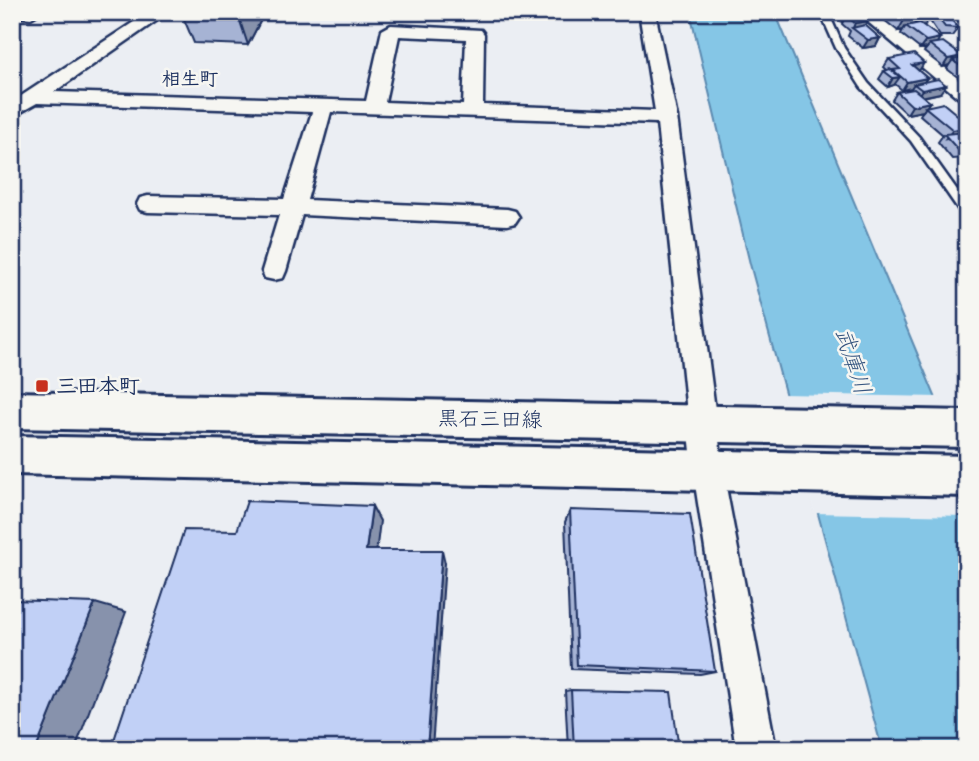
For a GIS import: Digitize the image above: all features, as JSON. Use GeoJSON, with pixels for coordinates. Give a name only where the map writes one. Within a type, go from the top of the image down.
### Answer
{"type":"FeatureCollection","features":[{"type":"Feature","properties":{"kind":"main road","name":"黒石三田線"},"geometry":{"type":"LineString","coordinates":[[12,410],[967,429]]}},
{"type":"Feature","properties":{"kind":"main road"},"geometry":{"type":"LineString","coordinates":[[12,455],[967,476]]}},
{"type":"Feature","properties":{"kind":"street"},"geometry":{"type":"LineString","coordinates":[[12,111],[161,12]]}},
{"type":"Feature","properties":{"kind":"street"},"geometry":{"type":"LineString","coordinates":[[647,12],[667,117],[756,749]]}},
{"type":"Feature","properties":{"kind":"street"},"geometry":{"type":"LineString","coordinates":[[864,12],[967,95]]}},
{"type":"Feature","properties":{"kind":"street"},"geometry":{"type":"LineString","coordinates":[[374,109],[391,30],[475,34],[472,112]]}},
{"type":"Feature","properties":{"kind":"street"},"geometry":{"type":"LineString","coordinates":[[34,97],[667,117]]}},
{"type":"Feature","properties":{"kind":"street"},"geometry":{"type":"LineString","coordinates":[[274,271],[323,107]]}},
{"type":"Feature","properties":{"kind":"street"},"geometry":{"type":"LineString","coordinates":[[148,204],[292,206],[507,217]]}},
{"type":"Feature","properties":{"kind":"lane"},"geometry":{"type":"LineString","coordinates":[[824,12],[840,48],[864,85],[915,139],[967,213]]}},
{"type":"Feature","properties":{"kind":"water","name":"武庫川"},"geometry":{"type":"Polygon","coordinates":[[[690,12],[775,12],[967,473],[967,749],[882,749],[750,264],[690,12]]]}},
{"type":"Feature","properties":{"kind":"pier"},"geometry":{"type":"Polygon","coordinates":[[[782,394],[939,397],[967,464],[967,516],[814,513],[782,394]]]}},
{"type":"Feature","properties":{"kind":"building"},"geometry":{"type":"Polygon","coordinates":[[[903,12],[921,12],[921,13],[907,15],[903,12]]]}},
{"type":"Feature","properties":{"kind":"building"},"geometry":{"type":"Polygon","coordinates":[[[923,12],[930,17],[918,19],[923,12]]]}},
{"type":"Feature","properties":{"kind":"building"},"geometry":{"type":"Polygon","coordinates":[[[858,13],[868,21],[855,23],[846,16],[858,13]]]}},
{"type":"Feature","properties":{"kind":"building"},"geometry":{"type":"Polygon","coordinates":[[[935,14],[947,14],[958,28],[945,27],[935,14]]]}},
{"type":"Feature","properties":{"kind":"building"},"geometry":{"type":"Polygon","coordinates":[[[920,23],[940,38],[926,41],[906,26],[920,23]]]}},
{"type":"Feature","properties":{"kind":"building"},"geometry":{"type":"Polygon","coordinates":[[[865,25],[880,38],[868,40],[852,28],[865,25]]]}},
{"type":"Feature","properties":{"kind":"building"},"geometry":{"type":"Polygon","coordinates":[[[943,42],[962,56],[948,59],[929,44],[943,42]]]}},
{"type":"Feature","properties":{"kind":"building"},"geometry":{"type":"Polygon","coordinates":[[[914,54],[924,63],[912,65],[927,78],[907,82],[893,70],[900,69],[889,59],[914,54]]]}},
{"type":"Feature","properties":{"kind":"building"},"geometry":{"type":"Polygon","coordinates":[[[965,58],[965,70],[953,60],[965,58]]]}},
{"type":"Feature","properties":{"kind":"building"},"geometry":{"type":"Polygon","coordinates":[[[890,69],[900,77],[893,78],[884,71],[890,69]]]}},
{"type":"Feature","properties":{"kind":"building"},"geometry":{"type":"Polygon","coordinates":[[[938,79],[946,85],[922,90],[914,84],[938,79]]]}},
{"type":"Feature","properties":{"kind":"building"},"geometry":{"type":"Polygon","coordinates":[[[914,89],[930,102],[912,106],[897,92],[914,89]]]}},
{"type":"Feature","properties":{"kind":"building"},"geometry":{"type":"Polygon","coordinates":[[[943,103],[967,123],[967,127],[953,130],[925,107],[943,103]]]}},
{"type":"Feature","properties":{"kind":"building"},"geometry":{"type":"Polygon","coordinates":[[[967,132],[967,150],[959,151],[944,134],[967,132]]]}},
{"type":"Feature","properties":{"kind":"building"},"geometry":{"type":"Polygon","coordinates":[[[247,501],[372,506],[366,550],[442,550],[427,749],[111,749],[184,530],[237,531],[247,501]]]}},
{"type":"Feature","properties":{"kind":"building"},"geometry":{"type":"Polygon","coordinates":[[[570,510],[690,514],[715,671],[577,665],[570,510]]]}},
{"type":"Feature","properties":{"kind":"building"},"geometry":{"type":"Polygon","coordinates":[[[12,600],[95,603],[36,749],[12,749],[12,600]]]}},
{"type":"Feature","properties":{"kind":"building"},"geometry":{"type":"Polygon","coordinates":[[[571,690],[671,692],[679,749],[574,749],[571,690]]]}},
{"type":"Feature","properties":{"kind":"place","name":"三田本町"},"geometry":{"type":"Point","coordinates":[42,386]}},
{"type":"Feature","properties":{"kind":"district","name":"相生町"},"geometry":{"type":"Point","coordinates":[190,79]}}]}
